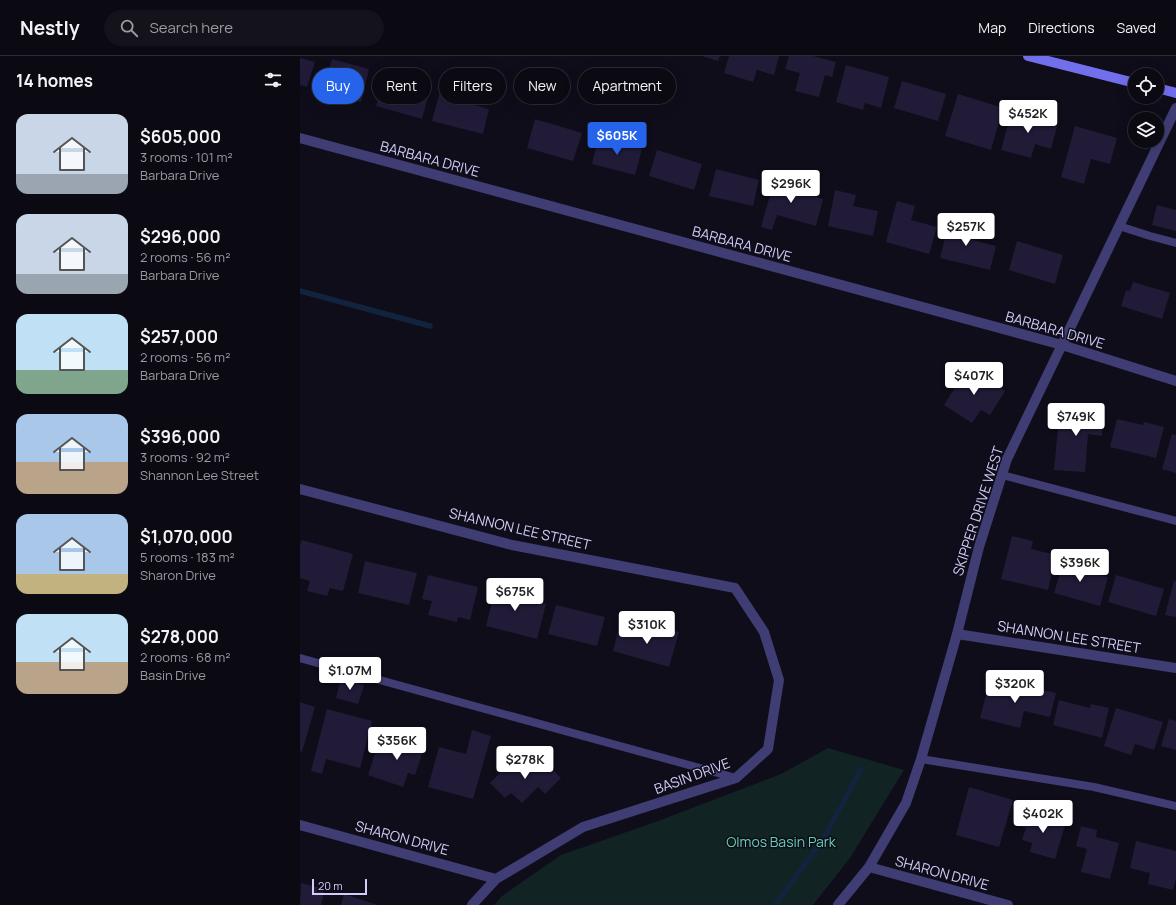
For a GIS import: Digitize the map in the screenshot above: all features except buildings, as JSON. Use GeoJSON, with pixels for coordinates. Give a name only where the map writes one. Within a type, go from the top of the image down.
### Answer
{"type":"FeatureCollection","features":[{"type":"Feature","properties":{"kind":"street"},"geometry":{"type":"LineString","coordinates":[[1028,56],[1128,81]]}},
{"type":"Feature","properties":{"kind":"street"},"geometry":{"type":"LineString","coordinates":[[1164,90],[1176,93]]}},
{"type":"Feature","properties":{"kind":"street","name":"SKIPPER DRIVE WEST"},"geometry":{"type":"LineString","coordinates":[[838,905],[869,867],[906,804],[921,759],[957,634],[979,547],[1007,459],[1176,108]]}},
{"type":"Feature","properties":{"kind":"street","name":"BARBARA DRIVE"},"geometry":{"type":"LineString","coordinates":[[300,138],[1062,345],[1176,381]]}},
{"type":"Feature","properties":{"kind":"street","name":"SHANNON LEE STREET"},"geometry":{"type":"LineString","coordinates":[[300,489],[512,545],[736,588]]}},
{"type":"Feature","properties":{"kind":"street","name":"BASIN DRIVE"},"geometry":{"type":"LineString","coordinates":[[472,905],[496,879],[583,827],[736,778],[768,749],[779,680],[764,632],[736,588]]}},
{"type":"Feature","properties":{"kind":"street","name":"SHANNON LEE STREET"},"geometry":{"type":"LineString","coordinates":[[957,634],[1176,668]]}},
{"type":"Feature","properties":{"kind":"street","name":"SHARON DRIVE"},"geometry":{"type":"LineString","coordinates":[[300,824],[496,879]]}},
{"type":"Feature","properties":{"kind":"street","name":"SHARON DRIVE"},"geometry":{"type":"LineString","coordinates":[[869,867],[1008,905]]}},
{"type":"Feature","properties":{"kind":"lane"},"geometry":{"type":"LineString","coordinates":[[1119,226],[1176,243]]}},
{"type":"Feature","properties":{"kind":"lane"},"geometry":{"type":"LineString","coordinates":[[1002,475],[1176,521]]}},
{"type":"Feature","properties":{"kind":"lane"},"geometry":{"type":"LineString","coordinates":[[300,658],[736,778]]}},
{"type":"Feature","properties":{"kind":"lane"},"geometry":{"type":"LineString","coordinates":[[921,759],[1094,787],[1176,806]]}},
{"type":"Feature","properties":{"kind":"green space","name":"Olmos Basin Park"},"geometry":{"type":"Polygon","coordinates":[[[828,748],[904,770],[850,858],[813,905],[494,905],[502,896],[561,855],[658,821],[781,774],[828,748]]]}},
{"type":"Feature","properties":{"kind":"waterway"},"geometry":{"type":"LineString","coordinates":[[300,291],[430,326]]}},
{"type":"Feature","properties":{"kind":"waterway"},"geometry":{"type":"LineString","coordinates":[[775,905],[824,838],[861,769]]}}]}
